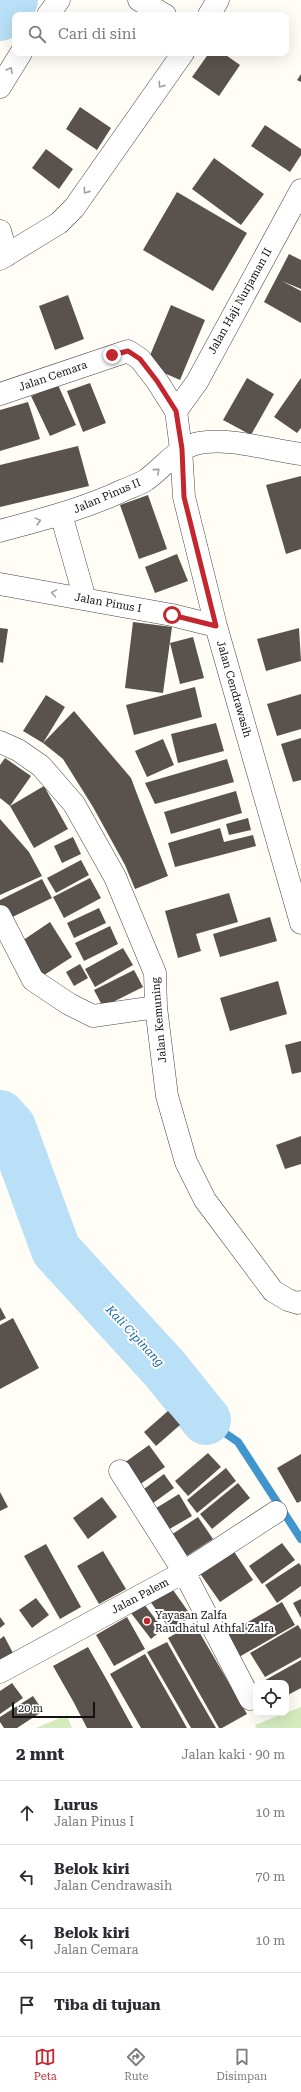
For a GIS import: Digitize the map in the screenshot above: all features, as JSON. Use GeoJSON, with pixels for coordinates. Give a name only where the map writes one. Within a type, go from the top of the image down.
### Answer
{"type":"FeatureCollection","features":[{"type":"Feature","properties":{"kind":"street"},"geometry":{"type":"LineString","coordinates":[[50,12],[59,0]]}},
{"type":"Feature","properties":{"kind":"street"},"geometry":{"type":"LineString","coordinates":[[139,0],[160,12]]}},
{"type":"Feature","properties":{"kind":"street"},"geometry":{"type":"LineString","coordinates":[[211,12],[218,0]]}},
{"type":"Feature","properties":{"kind":"street"},"geometry":{"type":"LineString","coordinates":[[0,87],[19,56]]}},
{"type":"Feature","properties":{"kind":"street"},"geometry":{"type":"LineString","coordinates":[[0,231],[3,257],[59,223],[74,208],[181,56]]}},
{"type":"Feature","properties":{"kind":"street","name":"Jalan Haji Nurjaman II"},"geometry":{"type":"LineString","coordinates":[[176,411],[197,382],[301,190]]}},
{"type":"Feature","properties":{"kind":"street","name":"Jalan Cendrawasih"},"geometry":{"type":"LineString","coordinates":[[128,351],[140,359],[157,381],[176,411],[182,449],[184,497],[216,626],[301,923]]}},
{"type":"Feature","properties":{"kind":"street","name":"Jalan Cemara"},"geometry":{"type":"LineString","coordinates":[[0,394],[128,351]]}},
{"type":"Feature","properties":{"kind":"street"},"geometry":{"type":"LineString","coordinates":[[182,449],[208,442],[229,443],[301,454]]}},
{"type":"Feature","properties":{"kind":"street","name":"Jalan Pinus II"},"geometry":{"type":"LineString","coordinates":[[0,531],[84,508],[146,480],[182,449]]}},
{"type":"Feature","properties":{"kind":"street"},"geometry":{"type":"LineString","coordinates":[[61,514],[85,599]]}},
{"type":"Feature","properties":{"kind":"street","name":"Jalan Pinus I"},"geometry":{"type":"LineString","coordinates":[[0,584],[172,615],[216,626]]}},
{"type":"Feature","properties":{"kind":"street","name":"Jalan Kemuning"},"geometry":{"type":"LineString","coordinates":[[0,742],[18,750],[41,766],[74,804],[115,877],[155,973],[156,1007],[167,1096],[186,1162],[205,1200],[273,1291],[288,1300],[298,1303],[301,1302]]}},
{"type":"Feature","properties":{"kind":"street"},"geometry":{"type":"LineString","coordinates":[[0,916],[33,980],[69,1004],[93,1016],[156,1007]]}},
{"type":"Feature","properties":{"kind":"street"},"geometry":{"type":"LineString","coordinates":[[120,1471],[184,1572],[250,1699]]}},
{"type":"Feature","properties":{"kind":"street","name":"Jalan Palem"},"geometry":{"type":"LineString","coordinates":[[0,1672],[184,1572],[276,1512]]}},
{"type":"Feature","properties":{"kind":"green space"},"geometry":{"type":"Polygon","coordinates":[[[301,1707],[301,1728],[256,1728],[255,1725],[278,1716],[289,1716],[289,1712],[301,1707]]]}},
{"type":"Feature","properties":{"kind":"green space"},"geometry":{"type":"Polygon","coordinates":[[[67,1715],[72,1728],[36,1728],[67,1715]]]}},
{"type":"Feature","properties":{"kind":"building"},"geometry":{"type":"Polygon","coordinates":[[[207,56],[227,56],[240,65],[219,96],[192,77],[207,56]]]}},
{"type":"Feature","properties":{"kind":"building"},"geometry":{"type":"Polygon","coordinates":[[[301,74],[301,82],[297,80],[301,74]]]}},
{"type":"Feature","properties":{"kind":"building"},"geometry":{"type":"Polygon","coordinates":[[[80,107],[111,128],[97,150],[66,129],[80,107]]]}},
{"type":"Feature","properties":{"kind":"building"},"geometry":{"type":"Polygon","coordinates":[[[265,125],[301,149],[301,155],[290,172],[251,146],[265,125]]]}},
{"type":"Feature","properties":{"kind":"building"},"geometry":{"type":"Polygon","coordinates":[[[46,149],[73,169],[59,189],[32,168],[46,149]]]}},
{"type":"Feature","properties":{"kind":"building"},"geometry":{"type":"Polygon","coordinates":[[[214,158],[264,194],[241,225],[192,189],[214,158]]]}},
{"type":"Feature","properties":{"kind":"building"},"geometry":{"type":"Polygon","coordinates":[[[177,192],[247,233],[213,291],[143,250],[177,192]]]}},
{"type":"Feature","properties":{"kind":"building"},"geometry":{"type":"Polygon","coordinates":[[[289,254],[301,260],[301,289],[282,281],[301,291],[301,323],[264,302],[289,254]]]}},
{"type":"Feature","properties":{"kind":"building"},"geometry":{"type":"Polygon","coordinates":[[[68,295],[84,339],[55,350],[39,306],[68,295]]]}},
{"type":"Feature","properties":{"kind":"building"},"geometry":{"type":"Polygon","coordinates":[[[171,305],[205,320],[180,380],[146,365],[171,305]]]}},
{"type":"Feature","properties":{"kind":"building"},"geometry":{"type":"Polygon","coordinates":[[[247,378],[274,394],[251,435],[223,420],[247,378]]]}},
{"type":"Feature","properties":{"kind":"building"},"geometry":{"type":"Polygon","coordinates":[[[301,378],[301,428],[297,433],[274,417],[301,378]]]}},
{"type":"Feature","properties":{"kind":"building"},"geometry":{"type":"Polygon","coordinates":[[[90,383],[106,423],[83,432],[67,391],[90,383]]]}},
{"type":"Feature","properties":{"kind":"building"},"geometry":{"type":"Polygon","coordinates":[[[58,385],[76,425],[50,436],[31,396],[58,385]]]}},
{"type":"Feature","properties":{"kind":"building"},"geometry":{"type":"Polygon","coordinates":[[[28,402],[40,439],[0,451],[0,410],[28,402]]]}},
{"type":"Feature","properties":{"kind":"building"},"geometry":{"type":"Polygon","coordinates":[[[78,446],[89,486],[0,507],[0,465],[78,446]]]}},
{"type":"Feature","properties":{"kind":"building"},"geometry":{"type":"Polygon","coordinates":[[[301,476],[301,549],[286,554],[266,485],[301,476]]]}},
{"type":"Feature","properties":{"kind":"building"},"geometry":{"type":"Polygon","coordinates":[[[148,495],[167,549],[139,559],[120,505],[148,495]]]}},
{"type":"Feature","properties":{"kind":"building"},"geometry":{"type":"Polygon","coordinates":[[[177,554],[188,581],[155,593],[145,567],[177,554]]]}},
{"type":"Feature","properties":{"kind":"building"},"geometry":{"type":"Polygon","coordinates":[[[133,622],[172,627],[163,693],[125,688],[133,622]]]}},
{"type":"Feature","properties":{"kind":"building"},"geometry":{"type":"Polygon","coordinates":[[[0,628],[8,629],[3,663],[0,662],[0,628]]]}},
{"type":"Feature","properties":{"kind":"building"},"geometry":{"type":"Polygon","coordinates":[[[299,628],[301,661],[266,671],[257,639],[299,628]]]}},
{"type":"Feature","properties":{"kind":"building"},"geometry":{"type":"Polygon","coordinates":[[[193,637],[204,678],[180,684],[170,643],[193,637]]]}},
{"type":"Feature","properties":{"kind":"building"},"geometry":{"type":"Polygon","coordinates":[[[195,687],[202,717],[134,735],[126,705],[195,687]]]}},
{"type":"Feature","properties":{"kind":"building"},"geometry":{"type":"Polygon","coordinates":[[[301,694],[301,729],[277,736],[267,704],[301,694]]]}},
{"type":"Feature","properties":{"kind":"building"},"geometry":{"type":"Polygon","coordinates":[[[46,695],[65,707],[43,743],[23,731],[46,695]]]}},
{"type":"Feature","properties":{"kind":"building"},"geometry":{"type":"Polygon","coordinates":[[[74,711],[131,778],[168,876],[135,889],[125,865],[93,807],[63,759],[43,743],[74,711]]]}},
{"type":"Feature","properties":{"kind":"building"},"geometry":{"type":"Polygon","coordinates":[[[216,723],[224,751],[178,763],[171,734],[216,723]]]}},
{"type":"Feature","properties":{"kind":"building"},"geometry":{"type":"Polygon","coordinates":[[[301,738],[301,780],[293,782],[281,744],[301,738]]]}},
{"type":"Feature","properties":{"kind":"building"},"geometry":{"type":"Polygon","coordinates":[[[163,739],[174,765],[147,777],[135,751],[163,739]]]}},
{"type":"Feature","properties":{"kind":"building"},"geometry":{"type":"Polygon","coordinates":[[[5,758],[31,776],[10,806],[0,798],[0,765],[5,758]]]}},
{"type":"Feature","properties":{"kind":"building"},"geometry":{"type":"Polygon","coordinates":[[[227,759],[234,782],[155,804],[145,783],[227,759]]]}},
{"type":"Feature","properties":{"kind":"building"},"geometry":{"type":"Polygon","coordinates":[[[44,786],[68,829],[34,848],[10,806],[44,786]]]}},
{"type":"Feature","properties":{"kind":"building"},"geometry":{"type":"Polygon","coordinates":[[[236,791],[242,813],[171,834],[164,812],[236,791]]]}},
{"type":"Feature","properties":{"kind":"building"},"geometry":{"type":"Polygon","coordinates":[[[248,818],[251,830],[229,835],[226,824],[248,818]]]}},
{"type":"Feature","properties":{"kind":"building"},"geometry":{"type":"Polygon","coordinates":[[[0,819],[29,852],[42,876],[0,895],[0,819]]]}},
{"type":"Feature","properties":{"kind":"building"},"geometry":{"type":"Polygon","coordinates":[[[220,828],[224,842],[253,835],[256,846],[175,867],[168,843],[220,828]]]}},
{"type":"Feature","properties":{"kind":"building"},"geometry":{"type":"Polygon","coordinates":[[[73,837],[81,854],[62,863],[54,846],[73,837]]]}},
{"type":"Feature","properties":{"kind":"building"},"geometry":{"type":"Polygon","coordinates":[[[81,860],[89,875],[56,893],[47,878],[81,860]]]}},
{"type":"Feature","properties":{"kind":"building"},"geometry":{"type":"Polygon","coordinates":[[[90,878],[101,898],[64,918],[53,897],[90,878]]]}},
{"type":"Feature","properties":{"kind":"building"},"geometry":{"type":"Polygon","coordinates":[[[42,879],[52,898],[4,921],[0,913],[0,900],[42,879]]]}},
{"type":"Feature","properties":{"kind":"building"},"geometry":{"type":"Polygon","coordinates":[[[229,893],[238,922],[196,934],[201,951],[178,958],[165,911],[229,893]]]}},
{"type":"Feature","properties":{"kind":"building"},"geometry":{"type":"Polygon","coordinates":[[[99,908],[106,923],[74,938],[67,923],[99,908]]]}},
{"type":"Feature","properties":{"kind":"building"},"geometry":{"type":"Polygon","coordinates":[[[270,917],[277,941],[220,957],[213,934],[270,917]]]}},
{"type":"Feature","properties":{"kind":"building"},"geometry":{"type":"Polygon","coordinates":[[[50,922],[72,957],[38,979],[16,945],[50,922]]]}},
{"type":"Feature","properties":{"kind":"building"},"geometry":{"type":"Polygon","coordinates":[[[110,926],[118,944],[84,961],[75,943],[110,926]]]}},
{"type":"Feature","properties":{"kind":"building"},"geometry":{"type":"Polygon","coordinates":[[[123,948],[133,965],[95,987],[85,969],[123,948]]]}},
{"type":"Feature","properties":{"kind":"building"},"geometry":{"type":"Polygon","coordinates":[[[80,964],[88,978],[74,986],[66,972],[80,964]]]}},
{"type":"Feature","properties":{"kind":"building"},"geometry":{"type":"Polygon","coordinates":[[[134,970],[143,987],[103,1007],[94,990],[134,970]]]}},
{"type":"Feature","properties":{"kind":"building"},"geometry":{"type":"Polygon","coordinates":[[[278,981],[287,1014],[230,1031],[220,998],[278,981]]]}},
{"type":"Feature","properties":{"kind":"building"},"geometry":{"type":"Polygon","coordinates":[[[301,1041],[301,1072],[292,1074],[285,1045],[301,1041]]]}},
{"type":"Feature","properties":{"kind":"building"},"geometry":{"type":"Polygon","coordinates":[[[301,1136],[301,1164],[285,1169],[276,1145],[301,1136]]]}},
{"type":"Feature","properties":{"kind":"building"},"geometry":{"type":"Polygon","coordinates":[[[0,1307],[6,1318],[0,1321],[0,1307]]]}},
{"type":"Feature","properties":{"kind":"building"},"geometry":{"type":"Polygon","coordinates":[[[13,1318],[39,1368],[0,1389],[0,1325],[13,1318]]]}},
{"type":"Feature","properties":{"kind":"building"},"geometry":{"type":"Polygon","coordinates":[[[168,1411],[180,1425],[156,1446],[144,1432],[168,1411]]]}},
{"type":"Feature","properties":{"kind":"building"},"geometry":{"type":"Polygon","coordinates":[[[149,1445],[165,1467],[139,1485],[124,1463],[149,1445]]]}},
{"type":"Feature","properties":{"kind":"building"},"geometry":{"type":"Polygon","coordinates":[[[208,1453],[221,1467],[188,1496],[175,1481],[208,1453]]]}},
{"type":"Feature","properties":{"kind":"building"},"geometry":{"type":"Polygon","coordinates":[[[301,1454],[301,1501],[297,1503],[277,1468],[301,1454]]]}},
{"type":"Feature","properties":{"kind":"building"},"geometry":{"type":"Polygon","coordinates":[[[226,1468],[236,1481],[197,1513],[187,1500],[226,1468]]]}},
{"type":"Feature","properties":{"kind":"building"},"geometry":{"type":"Polygon","coordinates":[[[164,1474],[174,1488],[149,1506],[140,1492],[164,1474]]]}},
{"type":"Feature","properties":{"kind":"building"},"geometry":{"type":"Polygon","coordinates":[[[238,1483],[250,1498],[212,1529],[200,1514],[238,1483]]]}},
{"type":"Feature","properties":{"kind":"building"},"geometry":{"type":"Polygon","coordinates":[[[0,1492],[8,1507],[0,1511],[0,1492]]]}},
{"type":"Feature","properties":{"kind":"building"},"geometry":{"type":"Polygon","coordinates":[[[179,1494],[192,1516],[166,1531],[153,1510],[179,1494]]]}},
{"type":"Feature","properties":{"kind":"building"},"geometry":{"type":"Polygon","coordinates":[[[102,1497],[117,1517],[88,1539],[73,1518],[102,1497]]]}},
{"type":"Feature","properties":{"kind":"building"},"geometry":{"type":"Polygon","coordinates":[[[198,1517],[213,1539],[185,1557],[171,1535],[198,1517]]]}},
{"type":"Feature","properties":{"kind":"building"},"geometry":{"type":"Polygon","coordinates":[[[282,1543],[295,1560],[262,1584],[249,1566],[282,1543]]]}},
{"type":"Feature","properties":{"kind":"building"},"geometry":{"type":"Polygon","coordinates":[[[46,1544],[81,1607],[60,1619],[24,1556],[46,1544]]]}},
{"type":"Feature","properties":{"kind":"building"},"geometry":{"type":"Polygon","coordinates":[[[233,1550],[253,1580],[220,1602],[199,1572],[233,1550]]]}},
{"type":"Feature","properties":{"kind":"building"},"geometry":{"type":"Polygon","coordinates":[[[103,1551],[126,1589],[99,1604],[77,1566],[103,1551]]]}},
{"type":"Feature","properties":{"kind":"building"},"geometry":{"type":"Polygon","coordinates":[[[299,1563],[301,1566],[301,1586],[277,1603],[265,1585],[299,1563]]]}},
{"type":"Feature","properties":{"kind":"building"},"geometry":{"type":"Polygon","coordinates":[[[171,1587],[192,1617],[171,1631],[150,1601],[171,1587]]]}},
{"type":"Feature","properties":{"kind":"building"},"geometry":{"type":"Polygon","coordinates":[[[36,1598],[49,1615],[32,1628],[19,1610],[36,1598]]]}},
{"type":"Feature","properties":{"kind":"building"},"geometry":{"type":"Polygon","coordinates":[[[301,1599],[301,1618],[293,1603],[301,1599]]]}},
{"type":"Feature","properties":{"kind":"building"},"geometry":{"type":"Polygon","coordinates":[[[282,1602],[295,1625],[232,1661],[219,1639],[282,1602]]]}},
{"type":"Feature","properties":{"kind":"building","name":"Yayasan Zalfa Raudhatul Athfal Zalfa"},"geometry":{"type":"Polygon","coordinates":[[[144,1604],[163,1629],[151,1639],[131,1613],[144,1604]]]}},
{"type":"Feature","properties":{"kind":"building"},"geometry":{"type":"Polygon","coordinates":[[[0,1617],[5,1624],[0,1628],[0,1617]]]}},
{"type":"Feature","properties":{"kind":"building"},"geometry":{"type":"Polygon","coordinates":[[[127,1617],[145,1649],[114,1666],[96,1635],[127,1617]]]}},
{"type":"Feature","properties":{"kind":"building"},"geometry":{"type":"Polygon","coordinates":[[[194,1623],[247,1714],[222,1728],[219,1728],[168,1638],[194,1623]]]}},
{"type":"Feature","properties":{"kind":"building"},"geometry":{"type":"Polygon","coordinates":[[[298,1625],[301,1630],[301,1657],[265,1677],[250,1653],[298,1625]]]}},
{"type":"Feature","properties":{"kind":"building"},"geometry":{"type":"Polygon","coordinates":[[[4,1636],[13,1653],[0,1660],[0,1639],[4,1636]]]}},
{"type":"Feature","properties":{"kind":"building"},"geometry":{"type":"Polygon","coordinates":[[[167,1642],[216,1728],[191,1728],[147,1652],[167,1642]]]}},
{"type":"Feature","properties":{"kind":"building"},"geometry":{"type":"Polygon","coordinates":[[[88,1647],[133,1728],[87,1728],[53,1666],[88,1647]]]}},
{"type":"Feature","properties":{"kind":"building"},"geometry":{"type":"Polygon","coordinates":[[[145,1654],[187,1728],[141,1728],[110,1674],[145,1654]]]}},
{"type":"Feature","properties":{"kind":"building"},"geometry":{"type":"Polygon","coordinates":[[[301,1660],[301,1688],[289,1694],[289,1680],[265,1680],[301,1660]]]}},
{"type":"Feature","properties":{"kind":"building"},"geometry":{"type":"Polygon","coordinates":[[[12,1683],[23,1698],[0,1714],[0,1691],[12,1683]]]}},
{"type":"Feature","properties":{"kind":"building"},"geometry":{"type":"Polygon","coordinates":[[[33,1696],[43,1711],[17,1728],[4,1728],[0,1722],[0,1717],[33,1696]]]}},
{"type":"Feature","properties":{"kind":"waterway","name":"Kali Cipinang"},"geometry":{"type":"LineString","coordinates":[[0,16],[13,0]]}},
{"type":"Feature","properties":{"kind":"waterway","name":"Kali Cipinang"},"geometry":{"type":"LineString","coordinates":[[0,1115],[11,1127],[56,1250],[164,1368],[206,1420]]}},
{"type":"Feature","properties":{"kind":"waterway","name":"Kali Cipinang"},"geometry":{"type":"LineString","coordinates":[[206,1420],[238,1442],[301,1539]]}},
{"type":"Feature","properties":{"kind":"place","name":"Yayasan Zalfa Raudhatul Athfal Zalfa"},"geometry":{"type":"Point","coordinates":[147,1621]}},
{"type":"Feature","properties":{"kind":"route"},"geometry":{"type":"LineString","coordinates":[[112,355],[128,351],[140,359],[157,381],[176,411],[182,449],[184,497],[216,626],[172,615]]}}]}
